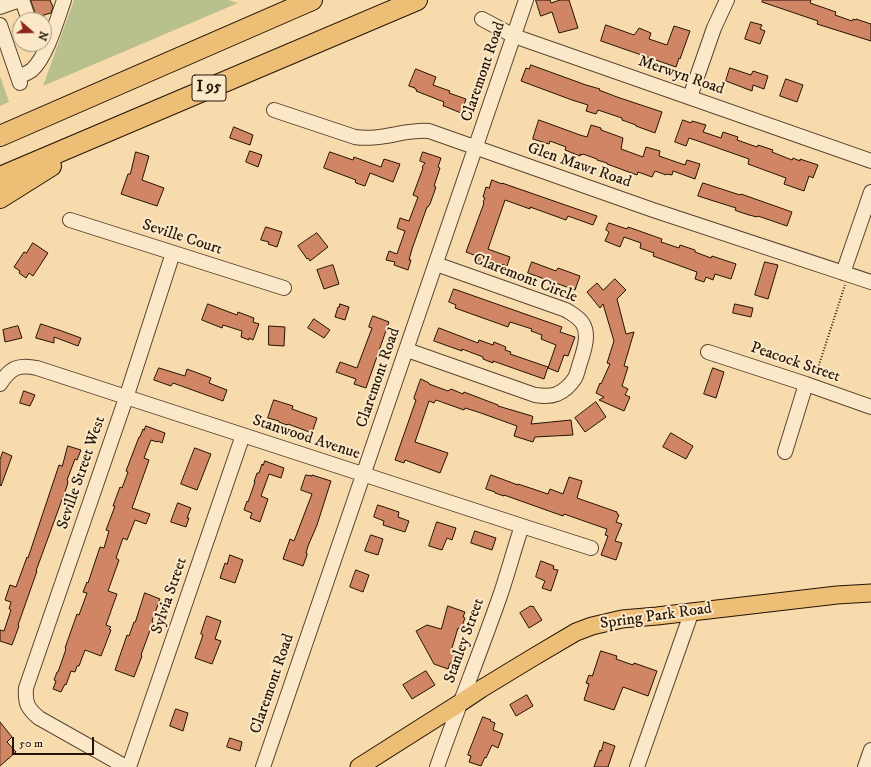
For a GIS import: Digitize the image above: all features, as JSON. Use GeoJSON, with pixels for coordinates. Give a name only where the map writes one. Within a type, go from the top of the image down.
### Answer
{"type":"FeatureCollection","features":[{"type":"Feature","properties":{"kind":"highway","name":"I 95"},"geometry":{"type":"LineString","coordinates":[[0,136],[312,0]]}},
{"type":"Feature","properties":{"kind":"highway","name":"I 95"},"geometry":{"type":"LineString","coordinates":[[0,177],[417,0]]}},
{"type":"Feature","properties":{"kind":"highway"},"geometry":{"type":"LineString","coordinates":[[0,198],[114,128]]}},
{"type":"Feature","properties":{"kind":"main road","name":"Spring Park Road"},"geometry":{"type":"LineString","coordinates":[[359,767],[481,689],[576,632],[592,626],[622,619],[812,599],[837,595],[871,593]]}},
{"type":"Feature","properties":{"kind":"street"},"geometry":{"type":"LineString","coordinates":[[0,7],[21,0],[26,12]]}},
{"type":"Feature","properties":{"kind":"street"},"geometry":{"type":"LineString","coordinates":[[52,33],[64,0]]}},
{"type":"Feature","properties":{"kind":"street","name":"Claremont Road"},"geometry":{"type":"LineString","coordinates":[[262,767],[364,475],[526,0]]}},
{"type":"Feature","properties":{"kind":"street"},"geometry":{"type":"LineString","coordinates":[[690,98],[714,28],[727,0]]}},
{"type":"Feature","properties":{"kind":"street","name":"Merwyn Road"},"geometry":{"type":"LineString","coordinates":[[482,19],[514,36],[871,161]]}},
{"type":"Feature","properties":{"kind":"street"},"geometry":{"type":"LineString","coordinates":[[0,25],[19,80],[38,62],[40,52]]}},
{"type":"Feature","properties":{"kind":"street","name":"Glen Mawr Road"},"geometry":{"type":"LineString","coordinates":[[274,110],[364,138],[379,138],[412,131],[429,131],[653,210],[871,282]]}},
{"type":"Feature","properties":{"kind":"street"},"geometry":{"type":"LineString","coordinates":[[846,273],[871,192]]}},
{"type":"Feature","properties":{"kind":"street","name":"Seville Court"},"geometry":{"type":"LineString","coordinates":[[70,220],[284,288]]}},
{"type":"Feature","properties":{"kind":"street","name":"Seville Street West"},"geometry":{"type":"LineString","coordinates":[[128,767],[39,718],[26,705],[25,697],[26,688],[126,398],[173,253]]}},
{"type":"Feature","properties":{"kind":"street","name":"Claremont Circle"},"geometry":{"type":"LineString","coordinates":[[406,350],[535,395],[546,397],[557,394],[566,388],[574,378],[580,364],[586,345],[586,333],[583,324],[576,316],[566,310],[436,264]]}},
{"type":"Feature","properties":{"kind":"street","name":"Peacock Street"},"geometry":{"type":"LineString","coordinates":[[708,352],[871,407]]}},
{"type":"Feature","properties":{"kind":"street","name":"Stanwood Avenue"},"geometry":{"type":"LineString","coordinates":[[0,384],[4,377],[11,370],[17,367],[27,366],[37,368],[591,548]]}},
{"type":"Feature","properties":{"kind":"street"},"geometry":{"type":"LineString","coordinates":[[785,452],[809,385]]}},
{"type":"Feature","properties":{"kind":"street","name":"Sylvia Street"},"geometry":{"type":"LineString","coordinates":[[128,767],[243,435]]}},
{"type":"Feature","properties":{"kind":"street","name":"Stanley Street"},"geometry":{"type":"LineString","coordinates":[[437,767],[500,595],[522,526]]}},
{"type":"Feature","properties":{"kind":"street"},"geometry":{"type":"LineString","coordinates":[[637,767],[692,611]]}},
{"type":"Feature","properties":{"kind":"street"},"geometry":{"type":"LineString","coordinates":[[865,767],[871,750]]}},
{"type":"Feature","properties":{"kind":"path"},"geometry":{"type":"LineString","coordinates":[[809,385],[846,273]]}},
{"type":"Feature","properties":{"kind":"green space"},"geometry":{"type":"Polygon","coordinates":[[[74,0],[228,0],[238,3],[43,86],[74,0]]]}},
{"type":"Feature","properties":{"kind":"green space"},"geometry":{"type":"Polygon","coordinates":[[[0,76],[9,102],[0,106],[0,76]]]}},
{"type":"Feature","properties":{"kind":"building"},"geometry":{"type":"Polygon","coordinates":[[[31,0],[50,0],[53,7],[51,12],[35,12],[31,0]]]}},
{"type":"Feature","properties":{"kind":"building"},"geometry":{"type":"Polygon","coordinates":[[[536,0],[550,0],[551,3],[560,0],[569,0],[578,28],[559,33],[552,12],[541,16],[536,0]]]}},
{"type":"Feature","properties":{"kind":"building"},"geometry":{"type":"Polygon","coordinates":[[[763,0],[811,0],[810,3],[836,12],[835,15],[852,21],[853,19],[856,19],[871,24],[871,41],[817,24],[818,21],[762,2],[763,0]]]}},
{"type":"Feature","properties":{"kind":"building"},"geometry":{"type":"Polygon","coordinates":[[[751,22],[762,25],[760,29],[765,31],[760,44],[745,39],[751,22]]]}},
{"type":"Feature","properties":{"kind":"building"},"geometry":{"type":"Polygon","coordinates":[[[606,25],[634,35],[639,28],[651,33],[649,39],[667,45],[674,26],[690,31],[676,67],[601,41],[606,25]]]}},
{"type":"Feature","properties":{"kind":"building"},"geometry":{"type":"Polygon","coordinates":[[[531,65],[662,112],[655,133],[622,120],[622,118],[598,110],[596,114],[586,111],[588,105],[521,81],[526,68],[529,69],[531,65]]]}},
{"type":"Feature","properties":{"kind":"building"},"geometry":{"type":"Polygon","coordinates":[[[730,68],[751,75],[753,71],[768,76],[764,89],[753,85],[752,91],[726,81],[730,68]]]}},
{"type":"Feature","properties":{"kind":"building"},"geometry":{"type":"Polygon","coordinates":[[[416,69],[436,77],[433,85],[466,99],[461,113],[443,106],[444,102],[416,91],[417,90],[415,88],[409,86],[416,69]]]}},
{"type":"Feature","properties":{"kind":"building"},"geometry":{"type":"Polygon","coordinates":[[[786,79],[803,85],[797,102],[780,96],[786,79]]]}},
{"type":"Feature","properties":{"kind":"building"},"geometry":{"type":"Polygon","coordinates":[[[539,120],[587,137],[591,125],[623,138],[621,149],[643,157],[646,147],[660,151],[659,156],[685,165],[687,160],[700,164],[695,179],[673,171],[672,175],[666,175],[655,171],[652,177],[638,172],[637,175],[583,154],[580,154],[580,156],[565,150],[566,147],[550,141],[549,144],[533,139],[539,120]]]}},
{"type":"Feature","properties":{"kind":"building"},"geometry":{"type":"Polygon","coordinates":[[[683,120],[691,123],[692,121],[706,125],[703,132],[721,138],[723,132],[738,137],[737,140],[757,147],[758,145],[773,150],[772,152],[792,160],[793,158],[800,161],[800,159],[818,165],[813,178],[809,176],[804,191],[784,184],[786,178],[748,164],[749,159],[689,138],[686,146],[675,142],[683,120]]]}},
{"type":"Feature","properties":{"kind":"building"},"geometry":{"type":"Polygon","coordinates":[[[234,127],[253,135],[250,145],[230,138],[234,127]]]}},
{"type":"Feature","properties":{"kind":"building"},"geometry":{"type":"Polygon","coordinates":[[[250,151],[262,155],[258,167],[246,162],[250,151]]]}},
{"type":"Feature","properties":{"kind":"building"},"geometry":{"type":"Polygon","coordinates":[[[136,152],[149,156],[142,180],[164,188],[157,206],[121,194],[128,174],[130,174],[136,152]]]}},
{"type":"Feature","properties":{"kind":"building"},"geometry":{"type":"Polygon","coordinates":[[[330,152],[353,160],[354,157],[381,167],[384,159],[400,164],[393,182],[370,173],[365,186],[356,183],[356,180],[324,168],[330,152]]]}},
{"type":"Feature","properties":{"kind":"building"},"geometry":{"type":"Polygon","coordinates":[[[423,152],[441,158],[438,167],[440,168],[434,186],[436,187],[412,249],[408,270],[394,265],[395,262],[386,260],[389,251],[397,254],[405,231],[397,228],[400,218],[409,221],[418,197],[413,195],[423,168],[422,167],[425,163],[420,161],[423,152]]]}},
{"type":"Feature","properties":{"kind":"building"},"geometry":{"type":"Polygon","coordinates":[[[492,180],[597,216],[593,225],[568,216],[566,220],[505,200],[488,249],[510,257],[507,266],[488,260],[486,266],[477,263],[479,257],[466,252],[484,203],[485,198],[483,197],[486,187],[489,188],[492,180]]]}},
{"type":"Feature","properties":{"kind":"building"},"geometry":{"type":"Polygon","coordinates":[[[703,183],[740,195],[741,194],[792,212],[787,226],[758,216],[757,217],[737,211],[735,210],[736,208],[698,196],[703,183]]]}},
{"type":"Feature","properties":{"kind":"building"},"geometry":{"type":"Polygon","coordinates":[[[609,223],[627,229],[628,227],[662,239],[661,242],[679,248],[680,245],[711,258],[712,256],[736,264],[731,279],[715,274],[713,280],[706,277],[704,282],[695,279],[697,272],[653,256],[654,253],[640,248],[641,243],[624,237],[620,247],[605,241],[609,232],[606,230],[609,223]]]}},
{"type":"Feature","properties":{"kind":"building"},"geometry":{"type":"Polygon","coordinates":[[[266,227],[282,232],[277,247],[268,244],[269,242],[261,240],[266,227]]]}},
{"type":"Feature","properties":{"kind":"building"},"geometry":{"type":"Polygon","coordinates":[[[317,233],[328,247],[310,261],[298,246],[317,233]]]}},
{"type":"Feature","properties":{"kind":"building"},"geometry":{"type":"Polygon","coordinates":[[[33,243],[48,253],[33,276],[29,273],[26,278],[14,267],[24,252],[26,253],[33,243]]]}},
{"type":"Feature","properties":{"kind":"building"},"geometry":{"type":"Polygon","coordinates":[[[532,262],[556,271],[558,268],[580,276],[575,290],[528,273],[532,262]]]}},
{"type":"Feature","properties":{"kind":"building"},"geometry":{"type":"Polygon","coordinates":[[[765,262],[778,265],[768,299],[755,295],[765,262]]]}},
{"type":"Feature","properties":{"kind":"building"},"geometry":{"type":"Polygon","coordinates":[[[333,265],[339,284],[324,289],[317,270],[333,265]]]}},
{"type":"Feature","properties":{"kind":"building"},"geometry":{"type":"Polygon","coordinates":[[[615,279],[626,290],[617,299],[626,334],[634,332],[624,366],[628,367],[622,386],[628,389],[625,395],[630,397],[624,411],[599,400],[604,397],[596,393],[610,364],[607,363],[614,341],[603,304],[600,308],[587,292],[597,283],[603,290],[615,279]]]}},
{"type":"Feature","properties":{"kind":"building"},"geometry":{"type":"Polygon","coordinates":[[[454,289],[562,327],[560,332],[575,337],[568,356],[564,355],[558,372],[548,368],[556,345],[541,339],[542,335],[531,331],[532,329],[510,322],[508,327],[455,308],[456,305],[449,302],[454,289]]]}},
{"type":"Feature","properties":{"kind":"building"},"geometry":{"type":"Polygon","coordinates":[[[208,304],[237,315],[238,312],[254,318],[253,322],[259,324],[253,340],[241,337],[242,331],[223,325],[222,328],[202,320],[208,304]]]}},
{"type":"Feature","properties":{"kind":"building"},"geometry":{"type":"Polygon","coordinates":[[[340,304],[349,307],[345,320],[335,317],[340,304]]]}},
{"type":"Feature","properties":{"kind":"building"},"geometry":{"type":"Polygon","coordinates":[[[735,304],[753,308],[751,317],[733,313],[735,304]]]}},
{"type":"Feature","properties":{"kind":"building"},"geometry":{"type":"Polygon","coordinates":[[[373,316],[389,322],[366,388],[354,384],[356,379],[336,372],[340,362],[357,368],[372,328],[369,327],[373,316]]]}},
{"type":"Feature","properties":{"kind":"building"},"geometry":{"type":"Polygon","coordinates":[[[314,319],[330,330],[324,338],[308,328],[314,319]]]}},
{"type":"Feature","properties":{"kind":"building"},"geometry":{"type":"Polygon","coordinates":[[[41,324],[81,338],[78,346],[54,337],[54,343],[36,338],[41,324]]]}},
{"type":"Feature","properties":{"kind":"building"},"geometry":{"type":"Polygon","coordinates":[[[18,326],[22,338],[5,342],[3,330],[18,326]]]}},
{"type":"Feature","properties":{"kind":"building"},"geometry":{"type":"Polygon","coordinates":[[[269,326],[285,327],[284,346],[269,345],[269,326]]]}},
{"type":"Feature","properties":{"kind":"building"},"geometry":{"type":"Polygon","coordinates":[[[439,328],[478,343],[479,340],[493,345],[494,342],[506,347],[505,350],[511,352],[510,354],[548,367],[544,379],[493,361],[493,363],[483,359],[483,357],[462,349],[462,351],[434,341],[439,328]]]}},
{"type":"Feature","properties":{"kind":"building"},"geometry":{"type":"Polygon","coordinates":[[[159,368],[185,376],[187,369],[211,378],[209,383],[227,390],[223,401],[173,383],[171,386],[154,380],[159,368]]]}},
{"type":"Feature","properties":{"kind":"building"},"geometry":{"type":"Polygon","coordinates":[[[713,368],[724,372],[716,398],[704,394],[713,368]]]}},
{"type":"Feature","properties":{"kind":"building"},"geometry":{"type":"Polygon","coordinates":[[[421,379],[429,384],[448,391],[451,389],[463,394],[464,392],[498,406],[532,416],[531,424],[571,420],[573,435],[535,437],[533,442],[514,436],[517,426],[478,412],[465,408],[464,410],[436,400],[434,403],[429,401],[415,442],[448,453],[440,473],[405,460],[404,463],[395,460],[416,400],[414,398],[421,379]]]}},
{"type":"Feature","properties":{"kind":"building"},"geometry":{"type":"Polygon","coordinates":[[[24,391],[35,395],[30,406],[20,403],[24,391]]]}},
{"type":"Feature","properties":{"kind":"building"},"geometry":{"type":"Polygon","coordinates":[[[274,400],[293,406],[292,409],[317,418],[312,433],[268,418],[274,400]]]}},
{"type":"Feature","properties":{"kind":"building"},"geometry":{"type":"Polygon","coordinates":[[[596,402],[606,417],[585,432],[575,418],[596,402]]]}},
{"type":"Feature","properties":{"kind":"building"},"geometry":{"type":"Polygon","coordinates":[[[146,426],[165,433],[162,443],[151,440],[144,458],[149,460],[132,508],[150,514],[146,524],[135,520],[127,540],[123,538],[116,558],[119,560],[108,591],[117,594],[106,625],[111,627],[109,629],[111,630],[101,656],[85,650],[79,666],[77,666],[75,672],[71,671],[66,685],[65,684],[61,692],[53,689],[56,681],[54,680],[77,614],[79,615],[86,596],[87,593],[83,592],[87,582],[88,583],[100,547],[104,548],[109,531],[106,530],[115,506],[113,506],[120,487],[122,488],[128,472],[126,471],[139,437],[146,426]]]}},
{"type":"Feature","properties":{"kind":"building"},"geometry":{"type":"Polygon","coordinates":[[[671,433],[693,446],[686,459],[663,447],[671,433]]]}},
{"type":"Feature","properties":{"kind":"building"},"geometry":{"type":"Polygon","coordinates":[[[68,446],[81,450],[77,460],[75,459],[67,480],[67,486],[36,571],[12,645],[0,641],[0,630],[4,631],[11,610],[9,609],[11,602],[5,600],[10,585],[16,587],[27,557],[28,558],[59,465],[62,466],[68,446]]]}},
{"type":"Feature","properties":{"kind":"building"},"geometry":{"type":"Polygon","coordinates":[[[195,448],[211,454],[197,490],[181,484],[195,448]]]}},
{"type":"Feature","properties":{"kind":"building"},"geometry":{"type":"Polygon","coordinates":[[[3,452],[12,456],[1,486],[0,460],[3,452]]]}},
{"type":"Feature","properties":{"kind":"building"},"geometry":{"type":"Polygon","coordinates":[[[265,461],[284,468],[281,478],[269,474],[261,496],[268,499],[260,522],[250,518],[252,513],[244,510],[257,473],[259,473],[262,464],[263,465],[265,461]]]}},
{"type":"Feature","properties":{"kind":"building"},"geometry":{"type":"Polygon","coordinates":[[[306,475],[312,475],[331,481],[317,525],[308,546],[306,553],[307,555],[303,566],[283,559],[290,539],[294,541],[312,494],[301,490],[306,475]]]}},
{"type":"Feature","properties":{"kind":"building"},"geometry":{"type":"Polygon","coordinates":[[[491,475],[548,494],[550,489],[563,494],[569,477],[582,481],[577,498],[617,512],[619,515],[616,522],[622,524],[615,541],[622,543],[616,560],[601,555],[608,536],[605,535],[607,529],[564,514],[563,516],[486,489],[491,475]]]}},
{"type":"Feature","properties":{"kind":"building"},"geometry":{"type":"Polygon","coordinates":[[[178,503],[191,508],[187,518],[189,518],[186,527],[171,522],[178,503]]]}},
{"type":"Feature","properties":{"kind":"building"},"geometry":{"type":"Polygon","coordinates":[[[378,505],[399,512],[398,517],[409,521],[405,532],[383,525],[384,521],[374,517],[378,505]]]}},
{"type":"Feature","properties":{"kind":"building"},"geometry":{"type":"Polygon","coordinates":[[[437,522],[456,528],[452,540],[447,538],[442,550],[429,546],[437,522]]]}},
{"type":"Feature","properties":{"kind":"building"},"geometry":{"type":"Polygon","coordinates":[[[475,531],[496,538],[492,550],[471,543],[475,531]]]}},
{"type":"Feature","properties":{"kind":"building"},"geometry":{"type":"Polygon","coordinates":[[[371,535],[383,539],[378,555],[365,551],[371,535]]]}},
{"type":"Feature","properties":{"kind":"building"},"geometry":{"type":"Polygon","coordinates":[[[230,555],[243,560],[235,583],[220,578],[225,563],[227,564],[230,555]]]}},
{"type":"Feature","properties":{"kind":"building"},"geometry":{"type":"Polygon","coordinates":[[[541,561],[554,566],[553,569],[558,570],[551,591],[542,588],[545,581],[536,577],[541,561]]]}},
{"type":"Feature","properties":{"kind":"building"},"geometry":{"type":"Polygon","coordinates":[[[356,570],[369,575],[363,592],[350,587],[356,570]]]}},
{"type":"Feature","properties":{"kind":"building"},"geometry":{"type":"Polygon","coordinates":[[[145,593],[160,599],[134,677],[115,670],[127,635],[129,636],[145,593]]]}},
{"type":"Feature","properties":{"kind":"building"},"geometry":{"type":"Polygon","coordinates":[[[448,606],[465,612],[463,617],[465,618],[461,629],[458,628],[452,648],[459,651],[455,664],[450,663],[448,669],[434,664],[416,631],[427,625],[441,629],[448,606]]]}},
{"type":"Feature","properties":{"kind":"building"},"geometry":{"type":"Polygon","coordinates":[[[533,606],[542,620],[529,628],[520,613],[533,606]]]}},
{"type":"Feature","properties":{"kind":"building"},"geometry":{"type":"Polygon","coordinates":[[[207,616],[221,621],[215,639],[221,641],[212,664],[195,658],[203,635],[201,634],[207,616]]]}},
{"type":"Feature","properties":{"kind":"building"},"geometry":{"type":"Polygon","coordinates":[[[601,651],[617,656],[616,659],[633,665],[634,663],[657,671],[648,696],[623,687],[614,710],[584,700],[589,684],[586,683],[589,675],[592,676],[601,651]]]}},
{"type":"Feature","properties":{"kind":"building"},"geometry":{"type":"Polygon","coordinates":[[[426,671],[435,685],[412,699],[403,685],[426,671]]]}},
{"type":"Feature","properties":{"kind":"building"},"geometry":{"type":"Polygon","coordinates":[[[527,695],[533,706],[516,716],[510,705],[527,695]]]}},
{"type":"Feature","properties":{"kind":"building"},"geometry":{"type":"Polygon","coordinates":[[[176,709],[188,713],[183,731],[170,726],[176,709]]]}},
{"type":"Feature","properties":{"kind":"building"},"geometry":{"type":"Polygon","coordinates":[[[483,717],[495,723],[493,730],[503,734],[498,748],[492,745],[481,766],[469,762],[471,756],[468,755],[483,717]]]}},
{"type":"Feature","properties":{"kind":"building"},"geometry":{"type":"Polygon","coordinates":[[[0,722],[12,737],[7,742],[16,752],[0,766],[0,722]]]}},
{"type":"Feature","properties":{"kind":"building"},"geometry":{"type":"Polygon","coordinates":[[[230,738],[242,742],[240,751],[227,747],[230,738]]]}},
{"type":"Feature","properties":{"kind":"building"},"geometry":{"type":"Polygon","coordinates":[[[604,742],[615,746],[608,767],[594,767],[600,750],[601,751],[604,742]]]}}]}
